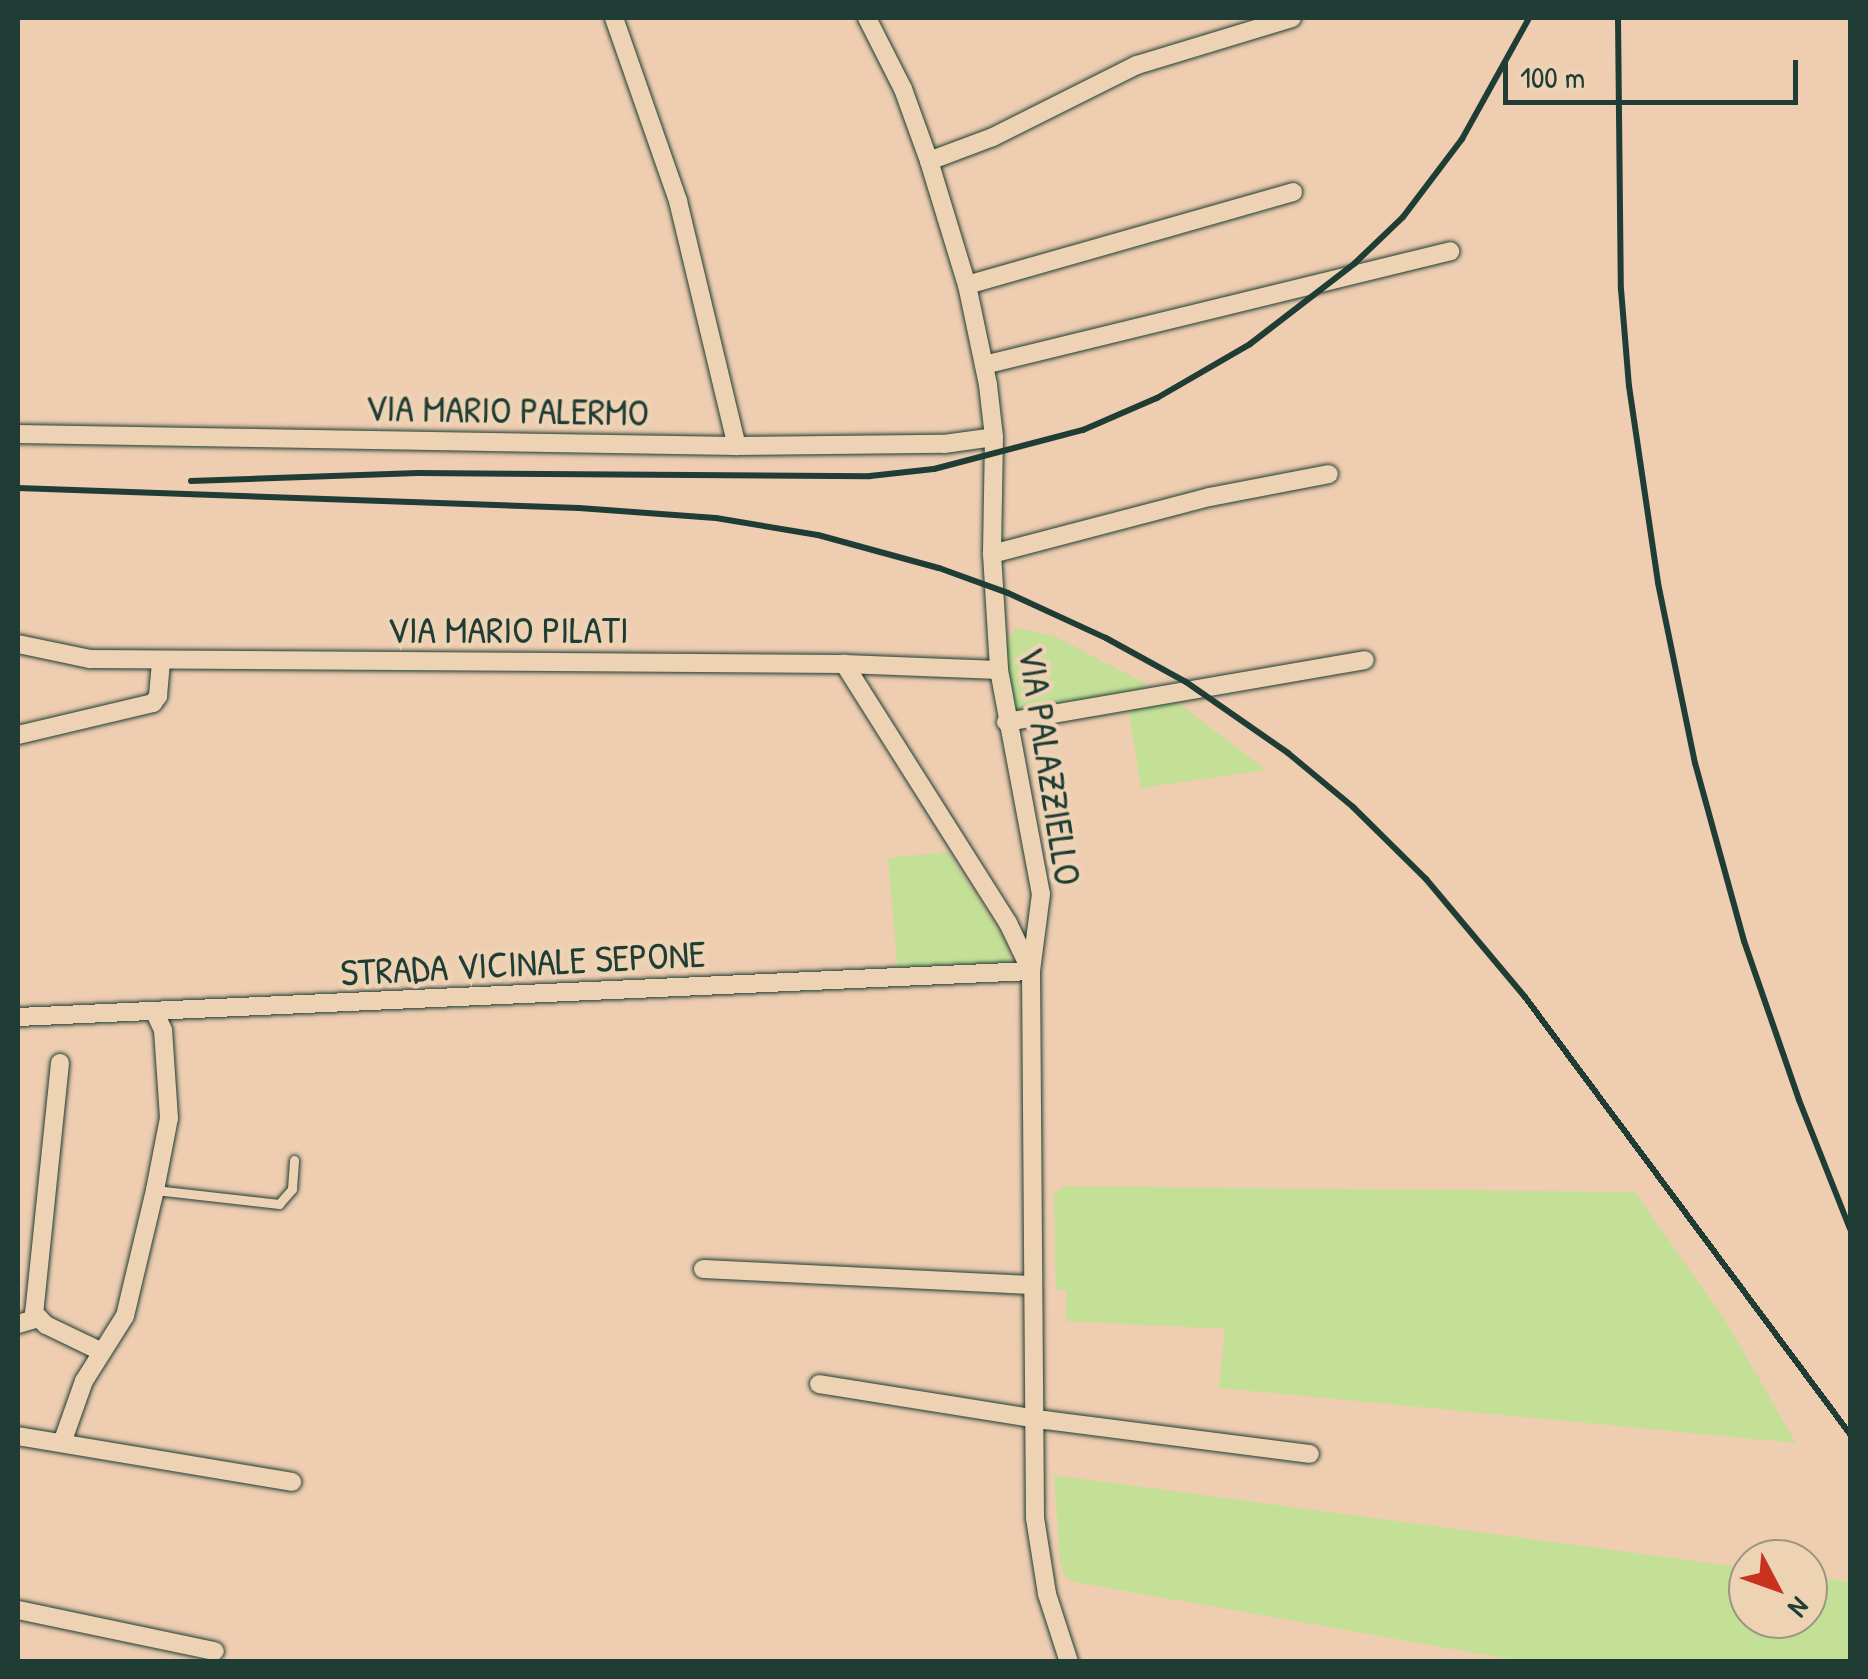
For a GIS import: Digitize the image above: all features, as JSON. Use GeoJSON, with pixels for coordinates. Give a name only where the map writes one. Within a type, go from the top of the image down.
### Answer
{"type":"FeatureCollection","features":[{"type":"Feature","properties":{"kind":"street"},"geometry":{"type":"LineString","coordinates":[[614,18],[678,201],[737,446]]}},
{"type":"Feature","properties":{"kind":"street","name":"VIA PALAZZIELLO"},"geometry":{"type":"LineString","coordinates":[[866,18],[903,89],[968,285],[994,437],[992,554],[999,670],[1040,894],[1031,971],[1035,1518],[1041,1561],[1069,1662]]}},
{"type":"Feature","properties":{"kind":"street"},"geometry":{"type":"LineString","coordinates":[[928,162],[993,137],[1137,65],[1292,18]]}},
{"type":"Feature","properties":{"kind":"street"},"geometry":{"type":"LineString","coordinates":[[968,285],[1293,192]]}},
{"type":"Feature","properties":{"kind":"street"},"geometry":{"type":"LineString","coordinates":[[984,365],[1450,251]]}},
{"type":"Feature","properties":{"kind":"street","name":"VIA MARIO PALERMO"},"geometry":{"type":"LineString","coordinates":[[18,434],[737,446],[944,444],[994,437]]}},
{"type":"Feature","properties":{"kind":"street"},"geometry":{"type":"LineString","coordinates":[[992,554],[1210,497],[1329,474]]}},
{"type":"Feature","properties":{"kind":"street","name":"VIA MARIO PILATI"},"geometry":{"type":"LineString","coordinates":[[18,644],[90,659],[844,664],[999,670]]}},
{"type":"Feature","properties":{"kind":"street"},"geometry":{"type":"LineString","coordinates":[[18,734],[153,703],[158,696],[161,660]]}},
{"type":"Feature","properties":{"kind":"street"},"geometry":{"type":"LineString","coordinates":[[1006,722],[1365,660]]}},
{"type":"Feature","properties":{"kind":"street"},"geometry":{"type":"LineString","coordinates":[[844,664],[1008,923],[1031,971]]}},
{"type":"Feature","properties":{"kind":"street","name":"STRADA VICINALE SEPONE"},"geometry":{"type":"LineString","coordinates":[[18,1017],[1031,971]]}},
{"type":"Feature","properties":{"kind":"street"},"geometry":{"type":"LineString","coordinates":[[62,1443],[84,1381],[125,1316],[170,1118],[163,1030],[155,1013]]}},
{"type":"Feature","properties":{"kind":"street"},"geometry":{"type":"LineString","coordinates":[[60,1063],[33,1300],[40,1318],[102,1352]]}},
{"type":"Feature","properties":{"kind":"street"},"geometry":{"type":"LineString","coordinates":[[703,1268],[1032,1285]]}},
{"type":"Feature","properties":{"kind":"street"},"geometry":{"type":"LineString","coordinates":[[18,1324],[40,1318]]}},
{"type":"Feature","properties":{"kind":"street"},"geometry":{"type":"LineString","coordinates":[[820,1384],[1035,1418],[1310,1454]]}},
{"type":"Feature","properties":{"kind":"street"},"geometry":{"type":"LineString","coordinates":[[18,1436],[292,1482]]}},
{"type":"Feature","properties":{"kind":"street"},"geometry":{"type":"LineString","coordinates":[[18,1610],[215,1651]]}},
{"type":"Feature","properties":{"kind":"lane"},"geometry":{"type":"LineString","coordinates":[[154,1190],[279,1204],[292,1189],[294,1160]]}},
{"type":"Feature","properties":{"kind":"green space"},"geometry":{"type":"Polygon","coordinates":[[[1016,628],[1052,635],[1145,683],[1145,691],[1015,717],[1005,643],[1016,628]]]}},
{"type":"Feature","properties":{"kind":"green space"},"geometry":{"type":"Polygon","coordinates":[[[1176,701],[1266,770],[1141,788],[1128,707],[1176,701]]]}},
{"type":"Feature","properties":{"kind":"green space"},"geometry":{"type":"Polygon","coordinates":[[[948,852],[1007,944],[1010,961],[1003,968],[898,972],[888,858],[948,852]]]}},
{"type":"Feature","properties":{"kind":"green space"},"geometry":{"type":"Polygon","coordinates":[[[1064,1186],[1635,1192],[1727,1323],[1796,1443],[1219,1388],[1225,1329],[1065,1321],[1067,1291],[1056,1289],[1054,1194],[1064,1186]]]}},
{"type":"Feature","properties":{"kind":"green space"},"geometry":{"type":"Polygon","coordinates":[[[1054,1475],[1728,1565],[1728,1639],[1828,1639],[1828,1579],[1850,1582],[1850,1661],[1520,1661],[1075,1582],[1065,1577],[1060,1561],[1054,1475]]]}},
{"type":"Feature","properties":{"kind":"railway"},"geometry":{"type":"LineString","coordinates":[[191,481],[418,473],[870,476],[934,469],[1083,430],[1157,398],[1250,344],[1355,263],[1403,217],[1462,139],[1529,18]]}},
{"type":"Feature","properties":{"kind":"railway"},"geometry":{"type":"LineString","coordinates":[[1618,18],[1621,289],[1629,386],[1658,583],[1695,763],[1744,941],[1799,1100],[1850,1229]]}},
{"type":"Feature","properties":{"kind":"railway"},"geometry":{"type":"LineString","coordinates":[[18,488],[579,508],[716,518],[818,535],[939,568],[1008,593],[1106,638],[1186,682],[1288,753],[1353,807],[1426,879],[1525,997],[1850,1434]]}}]}
